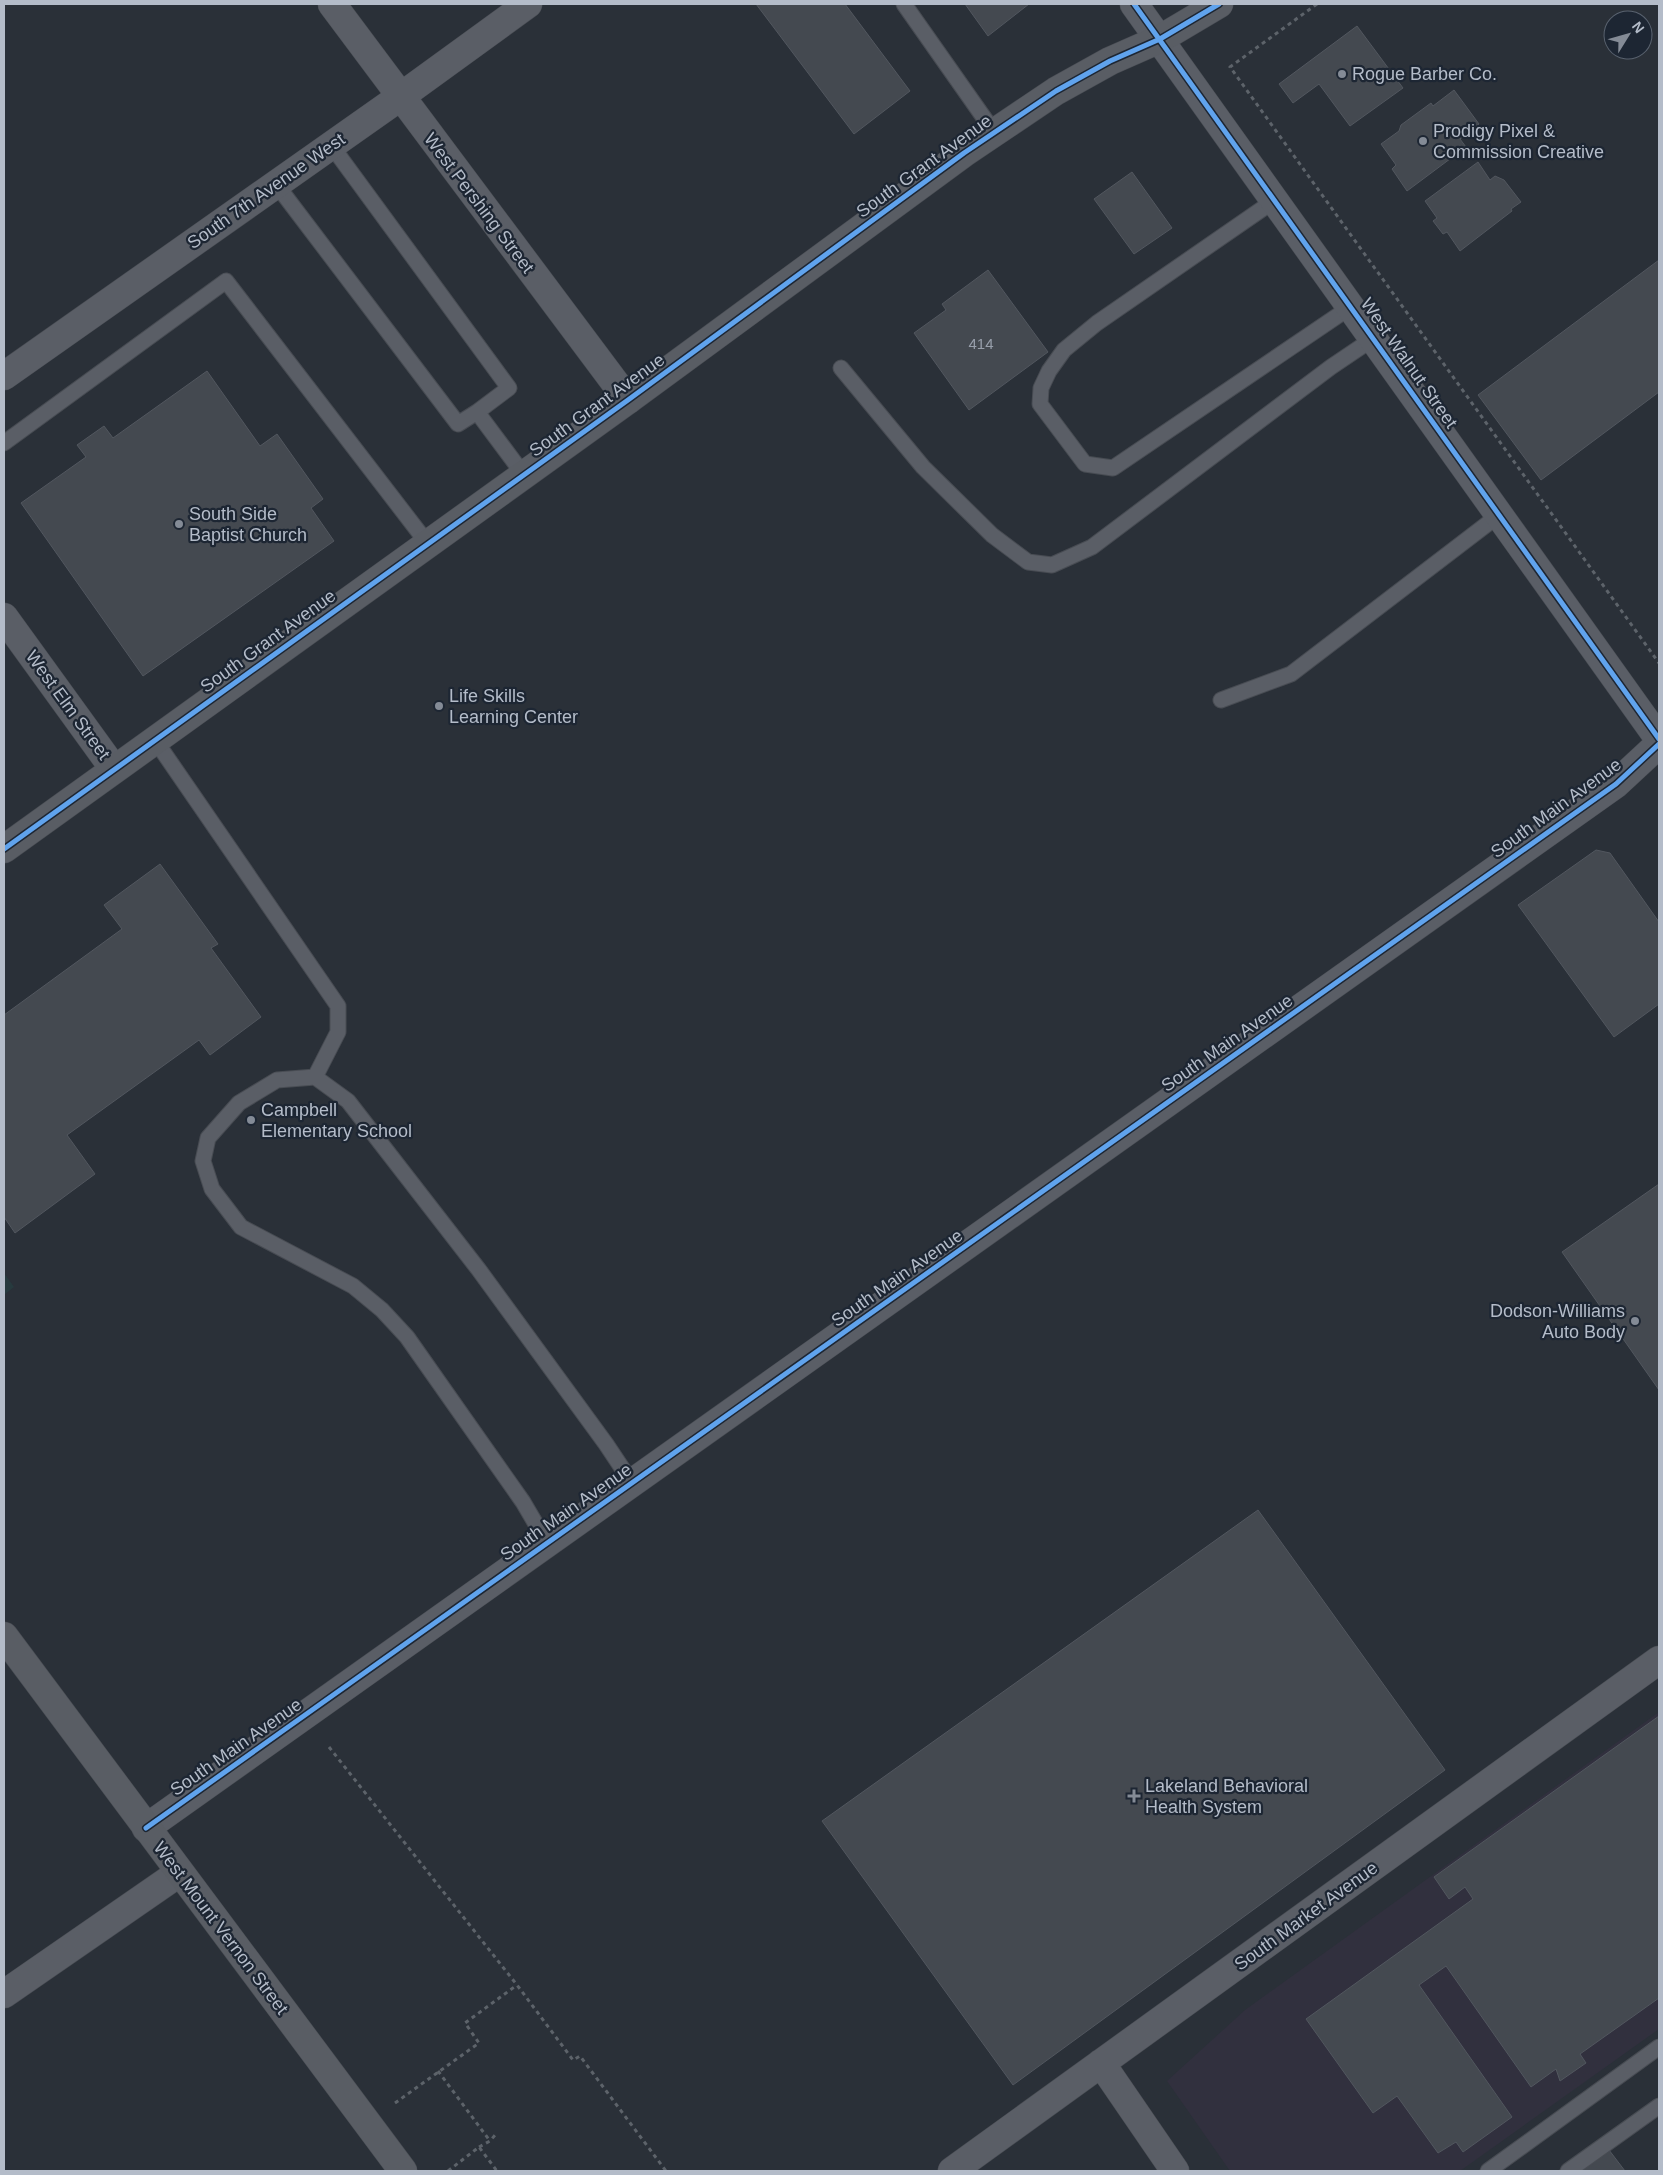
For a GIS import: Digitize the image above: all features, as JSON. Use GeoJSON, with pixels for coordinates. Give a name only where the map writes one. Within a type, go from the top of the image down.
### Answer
{"type":"FeatureCollection","features":[{"type":"Feature","properties":{"kind":"main road","name":"South Grant Avenue"},"geometry":{"type":"LineString","coordinates":[[4,849],[628,400],[994,132],[1056,90],[1160,39],[1219,4]]}},
{"type":"Feature","properties":{"kind":"main road","name":"West Mount Vernon Street"},"geometry":{"type":"LineString","coordinates":[[4,1636],[403,2171]]}},
{"type":"Feature","properties":{"kind":"street","name":"West Pershing Street"},"geometry":{"type":"LineString","coordinates":[[332,4],[628,400]]}},
{"type":"Feature","properties":{"kind":"street","name":"South 7th Avenue West"},"geometry":{"type":"LineString","coordinates":[[4,376],[400,97],[528,4]]}},
{"type":"Feature","properties":{"kind":"street","name":"West Walnut Street"},"geometry":{"type":"LineString","coordinates":[[1134,4],[1352,306],[1659,739]]}},
{"type":"Feature","properties":{"kind":"street","name":"West Elm Street"},"geometry":{"type":"LineString","coordinates":[[4,617],[114,769]]}},
{"type":"Feature","properties":{"kind":"street","name":"South Main Avenue"},"geometry":{"type":"LineString","coordinates":[[146,1828],[1616,784],[1659,744]]}},
{"type":"Feature","properties":{"kind":"street","name":"South Market Avenue"},"geometry":{"type":"LineString","coordinates":[[952,2171],[1659,1660]]}},
{"type":"Feature","properties":{"kind":"street"},"geometry":{"type":"LineString","coordinates":[[4,1994],[179,1873]]}},
{"type":"Feature","properties":{"kind":"street"},"geometry":{"type":"LineString","coordinates":[[1101,2064],[1175,2171]]}},
{"type":"Feature","properties":{"kind":"lane"},"geometry":{"type":"LineString","coordinates":[[904,4],[994,132]]}},
{"type":"Feature","properties":{"kind":"lane"},"geometry":{"type":"LineString","coordinates":[[276,184],[458,424],[477,412],[509,388],[331,145]]}},
{"type":"Feature","properties":{"kind":"lane"},"geometry":{"type":"LineString","coordinates":[[1275,200],[1097,324],[1064,350],[1049,371],[1041,388],[1040,404],[1085,464],[1113,468],[1352,306]]}},
{"type":"Feature","properties":{"kind":"lane"},"geometry":{"type":"LineString","coordinates":[[4,443],[226,281],[428,544]]}},
{"type":"Feature","properties":{"kind":"lane"},"geometry":{"type":"LineString","coordinates":[[841,368],[923,467],[992,535],[1028,562],[1052,565],[1092,546],[1331,367],[1374,338]]}},
{"type":"Feature","properties":{"kind":"lane"},"geometry":{"type":"LineString","coordinates":[[477,412],[524,475]]}},
{"type":"Feature","properties":{"kind":"lane"},"geometry":{"type":"LineString","coordinates":[[1221,700],[1291,674],[1499,515]]}},
{"type":"Feature","properties":{"kind":"lane"},"geometry":{"type":"LineString","coordinates":[[155,740],[338,1006],[338,1032],[316,1077]]}},
{"type":"Feature","properties":{"kind":"lane"},"geometry":{"type":"LineString","coordinates":[[547,1542],[523,1502],[407,1337],[382,1310],[353,1286],[241,1227],[212,1189],[203,1161],[208,1138],[239,1103],[277,1080],[316,1077],[348,1101],[479,1270],[606,1444],[632,1483]]}},
{"type":"Feature","properties":{"kind":"lane"},"geometry":{"type":"LineString","coordinates":[[1488,2171],[1659,2047]]}},
{"type":"Feature","properties":{"kind":"lane"},"geometry":{"type":"LineString","coordinates":[[1568,2171],[1659,2106]]}},
{"type":"Feature","properties":{"kind":"path"},"geometry":{"type":"LineString","coordinates":[[1317,4],[1230,67],[1659,662]]}},
{"type":"Feature","properties":{"kind":"path"},"geometry":{"type":"LineString","coordinates":[[329,1747],[517,1985],[573,2060],[580,2056],[666,2171]]}},
{"type":"Feature","properties":{"kind":"path"},"geometry":{"type":"LineString","coordinates":[[388,2108],[479,2043],[465,2023],[517,1985]]}},
{"type":"Feature","properties":{"kind":"path"},"geometry":{"type":"LineString","coordinates":[[438,2072],[490,2141]]}},
{"type":"Feature","properties":{"kind":"path"},"geometry":{"type":"LineString","coordinates":[[448,2171],[479,2147],[490,2141],[496,2134]]}},
{"type":"Feature","properties":{"kind":"path"},"geometry":{"type":"LineString","coordinates":[[479,2147],[497,2171]]}},
{"type":"Feature","properties":{"kind":"shaded area"},"geometry":{"type":"Polygon","coordinates":[[[1659,1712],[1659,2029],[1460,2171],[1230,2171],[1167,2081],[1245,2010],[1659,1712]]]}},
{"type":"Feature","properties":{"kind":"green space"},"geometry":{"type":"Polygon","coordinates":[[[4,1273],[14,1287],[4,1295],[4,1273]]]}},
{"type":"Feature","properties":{"kind":"building"},"geometry":{"type":"Polygon","coordinates":[[[756,4],[845,4],[910,91],[854,134],[756,4]]]}},
{"type":"Feature","properties":{"kind":"building"},"geometry":{"type":"Polygon","coordinates":[[[965,4],[1029,4],[988,36],[965,4]]]}},
{"type":"Feature","properties":{"kind":"building","name":"Rogue Barber Co."},"geometry":{"type":"Polygon","coordinates":[[[1357,26],[1403,88],[1350,126],[1319,84],[1293,103],[1279,84],[1357,26]]]}},
{"type":"Feature","properties":{"kind":"building","name":"Prodigy Pixel & Commission Creative"},"geometry":{"type":"Polygon","coordinates":[[[1454,90],[1479,124],[1460,139],[1466,147],[1407,191],[1392,169],[1396,165],[1381,144],[1399,131],[1401,125],[1431,103],[1433,106],[1454,90]]]}},
{"type":"Feature","properties":{"kind":"building"},"geometry":{"type":"Polygon","coordinates":[[[1478,162],[1490,180],[1495,176],[1504,180],[1521,202],[1460,251],[1447,232],[1443,234],[1433,221],[1437,218],[1425,201],[1478,162]]]}},
{"type":"Feature","properties":{"kind":"building"},"geometry":{"type":"Polygon","coordinates":[[[1132,172],[1172,228],[1134,254],[1094,199],[1132,172]]]}},
{"type":"Feature","properties":{"kind":"building"},"geometry":{"type":"Polygon","coordinates":[[[1659,260],[1659,392],[1541,480],[1478,395],[1659,260]]]}},
{"type":"Feature","properties":{"kind":"building"},"geometry":{"type":"Polygon","coordinates":[[[988,270],[1048,352],[969,410],[914,333],[946,310],[942,304],[988,270]]]}},
{"type":"Feature","properties":{"kind":"building","name":"South Side Baptist Church"},"geometry":{"type":"Polygon","coordinates":[[[207,371],[260,446],[277,434],[323,499],[311,508],[334,541],[143,676],[21,503],[86,457],[77,445],[104,426],[113,438],[207,371]]]}},
{"type":"Feature","properties":{"kind":"building"},"geometry":{"type":"Polygon","coordinates":[[[1596,850],[1610,853],[1659,922],[1659,1004],[1614,1037],[1518,905],[1596,850]]]}},
{"type":"Feature","properties":{"kind":"building"},"geometry":{"type":"Polygon","coordinates":[[[160,864],[218,944],[211,948],[261,1017],[210,1055],[199,1040],[67,1135],[95,1174],[15,1233],[4,1217],[4,1015],[122,929],[104,905],[160,864]]]}},
{"type":"Feature","properties":{"kind":"building","name":"Dodson-Williams Auto Body"},"geometry":{"type":"Polygon","coordinates":[[[1659,1184],[1659,1390],[1562,1252],[1659,1184]]]}},
{"type":"Feature","properties":{"kind":"building","name":"Lakeland Behavioral Health System"},"geometry":{"type":"Polygon","coordinates":[[[1258,1510],[1445,1770],[1013,2085],[822,1821],[1258,1510]]]}},
{"type":"Feature","properties":{"kind":"building"},"geometry":{"type":"Polygon","coordinates":[[[1659,1716],[1659,1998],[1580,2054],[1586,2063],[1560,2081],[1556,2069],[1531,2087],[1446,1966],[1419,1985],[1512,2117],[1463,2152],[1456,2142],[1438,2153],[1397,2096],[1373,2113],[1306,2019],[1473,1899],[1465,1887],[1449,1899],[1434,1877],[1659,1716]]]}},
{"type":"Feature","properties":{"kind":"building"},"geometry":{"type":"Polygon","coordinates":[[[1609,2150],[1625,2171],[1578,2171],[1609,2150]]]}},
{"type":"Feature","properties":{"kind":"cycle path"},"geometry":{"type":"LineString","coordinates":[[1134,4],[1659,739]]}},
{"type":"Feature","properties":{"kind":"cycle path"},"geometry":{"type":"LineString","coordinates":[[4,849],[628,400],[964,153],[1056,91],[1110,61],[1160,39],[1219,4]]}},
{"type":"Feature","properties":{"kind":"cycle path"},"geometry":{"type":"LineString","coordinates":[[146,1828],[1616,784],[1659,744]]}},
{"type":"Feature","properties":{"kind":"place","name":"Rogue Barber Co."},"geometry":{"type":"Point","coordinates":[1342,74]}},
{"type":"Feature","properties":{"kind":"place","name":"Prodigy Pixel & Commission Creative"},"geometry":{"type":"Point","coordinates":[1423,141]}},
{"type":"Feature","properties":{"kind":"place","name":"South Side Baptist Church"},"geometry":{"type":"Point","coordinates":[179,524]}},
{"type":"Feature","properties":{"kind":"place","name":"Life Skills Learning Center"},"geometry":{"type":"Point","coordinates":[439,706]}},
{"type":"Feature","properties":{"kind":"place","name":"Campbell Elementary School"},"geometry":{"type":"Point","coordinates":[251,1120]}},
{"type":"Feature","properties":{"kind":"place","name":"Dodson-Williams Auto Body"},"geometry":{"type":"Point","coordinates":[1635,1321]}},
{"type":"Feature","properties":{"kind":"place","name":"Lakeland Behavioral Health System"},"geometry":{"type":"Point","coordinates":[1134,1796]}}]}
